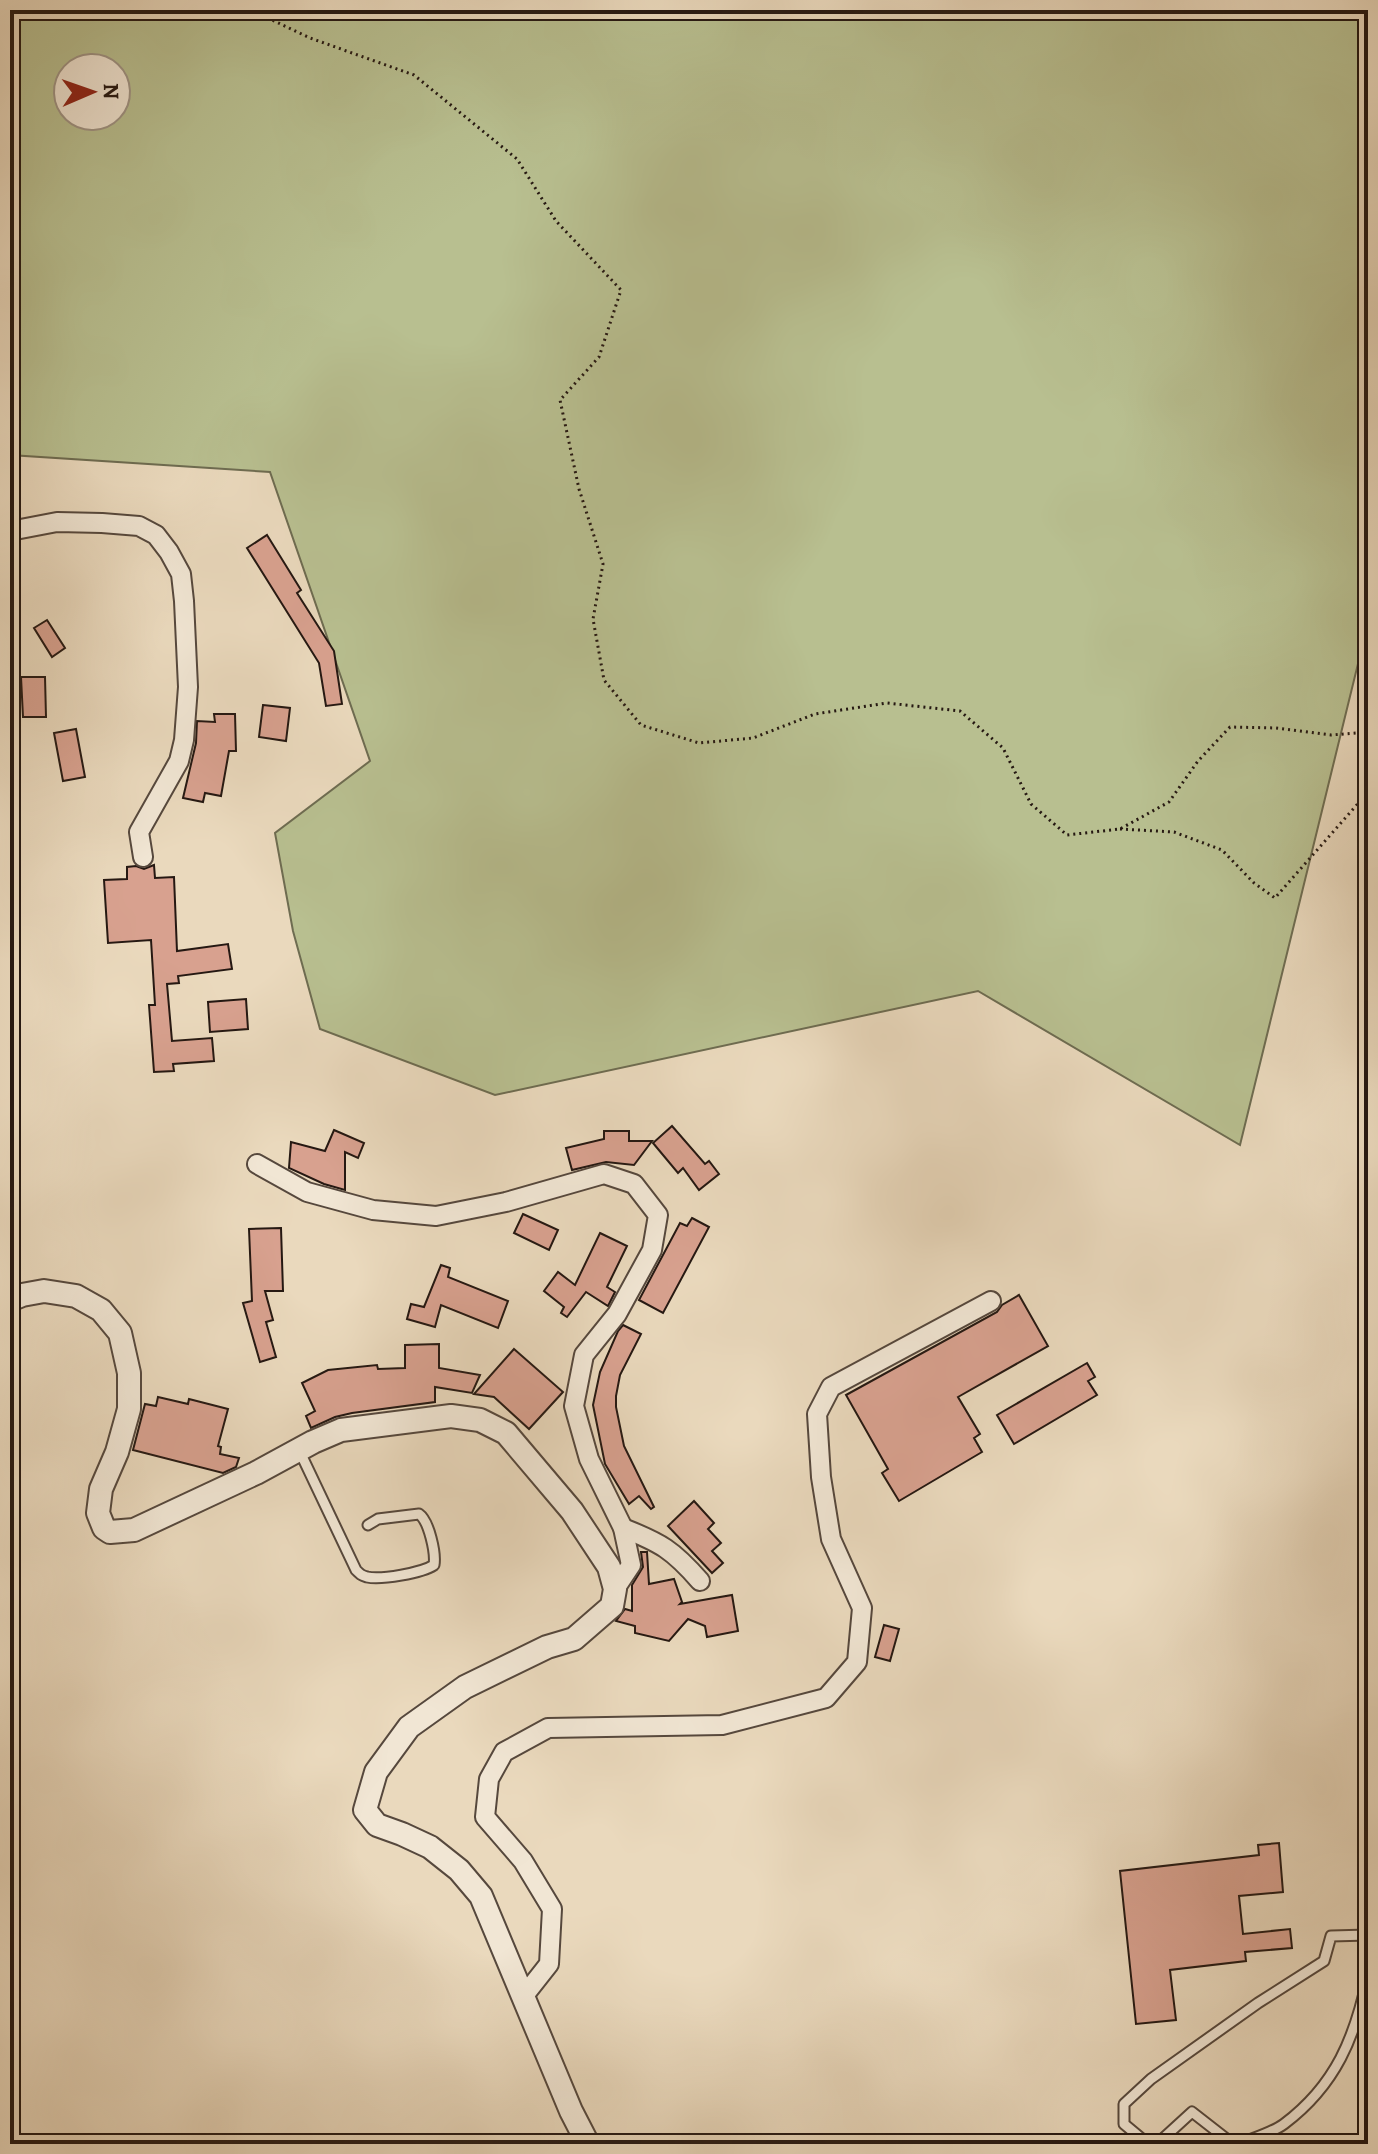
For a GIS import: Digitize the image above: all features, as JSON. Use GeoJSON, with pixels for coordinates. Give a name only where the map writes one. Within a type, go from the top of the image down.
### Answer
{"type":"FeatureCollection","features":[{"type":"Feature","properties":{"kind":"street"},"geometry":{"type":"LineString","coordinates":[[10,531],[57,522],[139,526],[156,535],[181,574],[188,687],[184,740],[179,761],[139,832],[143,857]]}},
{"type":"Feature","properties":{"kind":"street"},"geometry":{"type":"LineString","coordinates":[[257,1164],[307,1192],[373,1210],[436,1216],[506,1202],[604,1174],[634,1184],[658,1215],[652,1250],[617,1314],[584,1355],[574,1406],[589,1459],[623,1528],[631,1565],[615,1589],[612,1606],[574,1639],[547,1647],[465,1687],[409,1727],[376,1772],[365,1810],[377,1825],[430,1847],[459,1870],[481,1896],[571,2111],[588,2144]]}},
{"type":"Feature","properties":{"kind":"street"},"geometry":{"type":"LineString","coordinates":[[10,1300],[44,1291],[76,1296],[101,1310],[120,1333],[129,1373],[129,1409],[117,1452],[101,1489],[98,1513],[104,1528],[110,1532],[134,1530],[341,1430],[451,1416],[480,1420],[506,1433],[572,1511],[609,1567],[615,1589]]}},
{"type":"Feature","properties":{"kind":"street"},"geometry":{"type":"LineString","coordinates":[[523,1997],[549,1964],[552,1909],[523,1861],[485,1817],[489,1779],[504,1752],[548,1728],[722,1725],[826,1698],[857,1662],[862,1608],[831,1539],[821,1477],[817,1414],[831,1387],[991,1301]]}},
{"type":"Feature","properties":{"kind":"street"},"geometry":{"type":"LineString","coordinates":[[623,1528],[655,1540],[680,1558],[700,1581]]}},
{"type":"Feature","properties":{"kind":"lane"},"geometry":{"type":"LineString","coordinates":[[299,1450],[356,1570],[363,1576],[373,1578],[426,1571],[434,1565],[435,1557],[425,1518],[419,1514],[378,1519],[368,1525]]}},
{"type":"Feature","properties":{"kind":"lane"},"geometry":{"type":"LineString","coordinates":[[1148,2144],[1124,2124],[1124,2104],[1151,2079],[1222,2028],[1324,1961],[1331,1936],[1368,1935]]}},
{"type":"Feature","properties":{"kind":"lane"},"geometry":{"type":"LineString","coordinates":[[1157,2144],[1192,2112],[1236,2144],[1283,2125],[1327,2083],[1353,2035],[1368,1976]]}},
{"type":"Feature","properties":{"kind":"lane"},"geometry":{"type":"LineString","coordinates":[[1365,2144],[1368,2136]]}},
{"type":"Feature","properties":{"kind":"path"},"geometry":{"type":"LineString","coordinates":[[251,10],[310,38],[414,75],[517,159],[556,221],[621,290],[599,357],[560,400],[579,489],[603,564],[593,619],[604,680],[641,725],[699,743],[753,738],[815,714],[887,703],[960,711],[1003,748],[1031,804],[1067,835],[1120,829],[1174,832],[1222,850],[1254,883],[1275,898],[1368,792]]}},
{"type":"Feature","properties":{"kind":"path"},"geometry":{"type":"LineString","coordinates":[[1120,829],[1169,802],[1198,761],[1230,727],[1276,728],[1331,735],[1368,732]]}},
{"type":"Feature","properties":{"kind":"green space"},"geometry":{"type":"Polygon","coordinates":[[[10,10],[1368,10],[1368,623],[1240,1145],[978,991],[495,1095],[320,1029],[293,931],[275,833],[370,761],[270,472],[10,455],[10,10]]]}},
{"type":"Feature","properties":{"kind":"building"},"geometry":{"type":"Polygon","coordinates":[[[267,535],[301,590],[297,593],[334,651],[342,704],[326,706],[319,663],[247,548],[267,535]]]}},
{"type":"Feature","properties":{"kind":"building"},"geometry":{"type":"Polygon","coordinates":[[[47,620],[65,648],[52,657],[34,628],[47,620]]]}},
{"type":"Feature","properties":{"kind":"building"},"geometry":{"type":"Polygon","coordinates":[[[21,677],[45,677],[46,717],[23,717],[21,677]]]}},
{"type":"Feature","properties":{"kind":"building"},"geometry":{"type":"Polygon","coordinates":[[[263,705],[290,708],[286,741],[259,737],[263,705]]]}},
{"type":"Feature","properties":{"kind":"building"},"geometry":{"type":"Polygon","coordinates":[[[214,714],[235,714],[236,751],[229,751],[221,796],[205,793],[203,802],[183,798],[196,743],[197,721],[215,722],[214,714]]]}},
{"type":"Feature","properties":{"kind":"building"},"geometry":{"type":"Polygon","coordinates":[[[76,729],[85,777],[63,781],[54,733],[76,729]]]}},
{"type":"Feature","properties":{"kind":"building"},"geometry":{"type":"Polygon","coordinates":[[[154,865],[155,878],[174,877],[177,951],[228,944],[232,969],[178,976],[179,983],[167,984],[172,1041],[212,1038],[214,1061],[173,1064],[174,1071],[154,1072],[149,1005],[155,1005],[151,940],[108,943],[104,880],[127,879],[127,867],[144,869],[154,865]]]}},
{"type":"Feature","properties":{"kind":"building"},"geometry":{"type":"Polygon","coordinates":[[[246,999],[248,1029],[210,1032],[208,1002],[246,999]]]}},
{"type":"Feature","properties":{"kind":"building"},"geometry":{"type":"Polygon","coordinates":[[[672,1126],[705,1164],[709,1161],[719,1174],[699,1190],[683,1168],[678,1173],[653,1143],[672,1126]]]}},
{"type":"Feature","properties":{"kind":"building"},"geometry":{"type":"Polygon","coordinates":[[[334,1130],[364,1143],[358,1158],[345,1152],[345,1190],[289,1168],[291,1142],[325,1151],[334,1130]]]}},
{"type":"Feature","properties":{"kind":"building"},"geometry":{"type":"Polygon","coordinates":[[[604,1131],[629,1131],[629,1141],[652,1141],[634,1165],[606,1162],[572,1170],[566,1148],[604,1139],[604,1131]]]}},
{"type":"Feature","properties":{"kind":"building"},"geometry":{"type":"Polygon","coordinates":[[[523,1214],[558,1230],[549,1250],[514,1233],[523,1214]]]}},
{"type":"Feature","properties":{"kind":"building"},"geometry":{"type":"Polygon","coordinates":[[[692,1218],[709,1227],[663,1313],[639,1300],[680,1223],[687,1226],[692,1218]]]}},
{"type":"Feature","properties":{"kind":"building"},"geometry":{"type":"Polygon","coordinates":[[[281,1228],[283,1291],[265,1291],[273,1320],[266,1322],[276,1357],[260,1362],[243,1303],[252,1301],[249,1229],[281,1228]]]}},
{"type":"Feature","properties":{"kind":"building"},"geometry":{"type":"Polygon","coordinates":[[[600,1233],[627,1246],[607,1287],[615,1292],[608,1306],[586,1292],[567,1317],[561,1313],[564,1307],[544,1291],[558,1272],[575,1285],[600,1233]]]}},
{"type":"Feature","properties":{"kind":"building"},"geometry":{"type":"Polygon","coordinates":[[[441,1265],[450,1268],[448,1277],[508,1301],[498,1328],[441,1305],[435,1327],[407,1319],[411,1304],[424,1307],[441,1265]]]}},
{"type":"Feature","properties":{"kind":"building"},"geometry":{"type":"Polygon","coordinates":[[[1019,1295],[1048,1346],[958,1397],[980,1434],[974,1438],[982,1452],[899,1501],[882,1473],[888,1469],[846,1395],[997,1312],[1002,1305],[1019,1295]]]}},
{"type":"Feature","properties":{"kind":"building"},"geometry":{"type":"Polygon","coordinates":[[[623,1325],[641,1334],[620,1375],[616,1407],[624,1446],[654,1507],[651,1509],[639,1496],[629,1504],[605,1464],[593,1405],[600,1372],[623,1325]]]}},
{"type":"Feature","properties":{"kind":"building"},"geometry":{"type":"Polygon","coordinates":[[[439,1344],[439,1368],[480,1375],[472,1393],[435,1387],[435,1402],[352,1413],[311,1428],[306,1416],[315,1411],[302,1383],[328,1370],[377,1365],[378,1369],[405,1368],[405,1345],[439,1344]]]}},
{"type":"Feature","properties":{"kind":"building"},"geometry":{"type":"Polygon","coordinates":[[[514,1349],[563,1392],[529,1429],[494,1397],[474,1394],[514,1349]]]}},
{"type":"Feature","properties":{"kind":"building"},"geometry":{"type":"Polygon","coordinates":[[[1087,1363],[1095,1377],[1088,1381],[1097,1395],[1014,1444],[997,1415],[1087,1363]]]}},
{"type":"Feature","properties":{"kind":"building"},"geometry":{"type":"Polygon","coordinates":[[[158,1397],[188,1404],[189,1399],[228,1409],[218,1446],[221,1447],[220,1454],[239,1458],[236,1467],[223,1473],[133,1450],[145,1404],[156,1406],[158,1397]]]}},
{"type":"Feature","properties":{"kind":"building"},"geometry":{"type":"Polygon","coordinates":[[[694,1501],[714,1523],[708,1529],[721,1543],[712,1551],[723,1563],[712,1573],[668,1526],[694,1501]]]}},
{"type":"Feature","properties":{"kind":"building"},"geometry":{"type":"Polygon","coordinates":[[[641,1552],[647,1552],[649,1584],[674,1579],[682,1602],[680,1604],[732,1595],[738,1631],[707,1637],[705,1626],[688,1619],[669,1641],[635,1633],[635,1626],[616,1621],[625,1609],[632,1611],[632,1585],[643,1567],[641,1552]]]}},
{"type":"Feature","properties":{"kind":"building"},"geometry":{"type":"Polygon","coordinates":[[[884,1625],[899,1629],[890,1661],[875,1657],[884,1625]]]}},
{"type":"Feature","properties":{"kind":"building"},"geometry":{"type":"Polygon","coordinates":[[[1279,1843],[1283,1892],[1239,1896],[1243,1934],[1290,1929],[1292,1948],[1245,1952],[1246,1961],[1170,1970],[1176,2020],[1136,2024],[1120,1871],[1259,1855],[1258,1845],[1279,1843]]]}}]}
